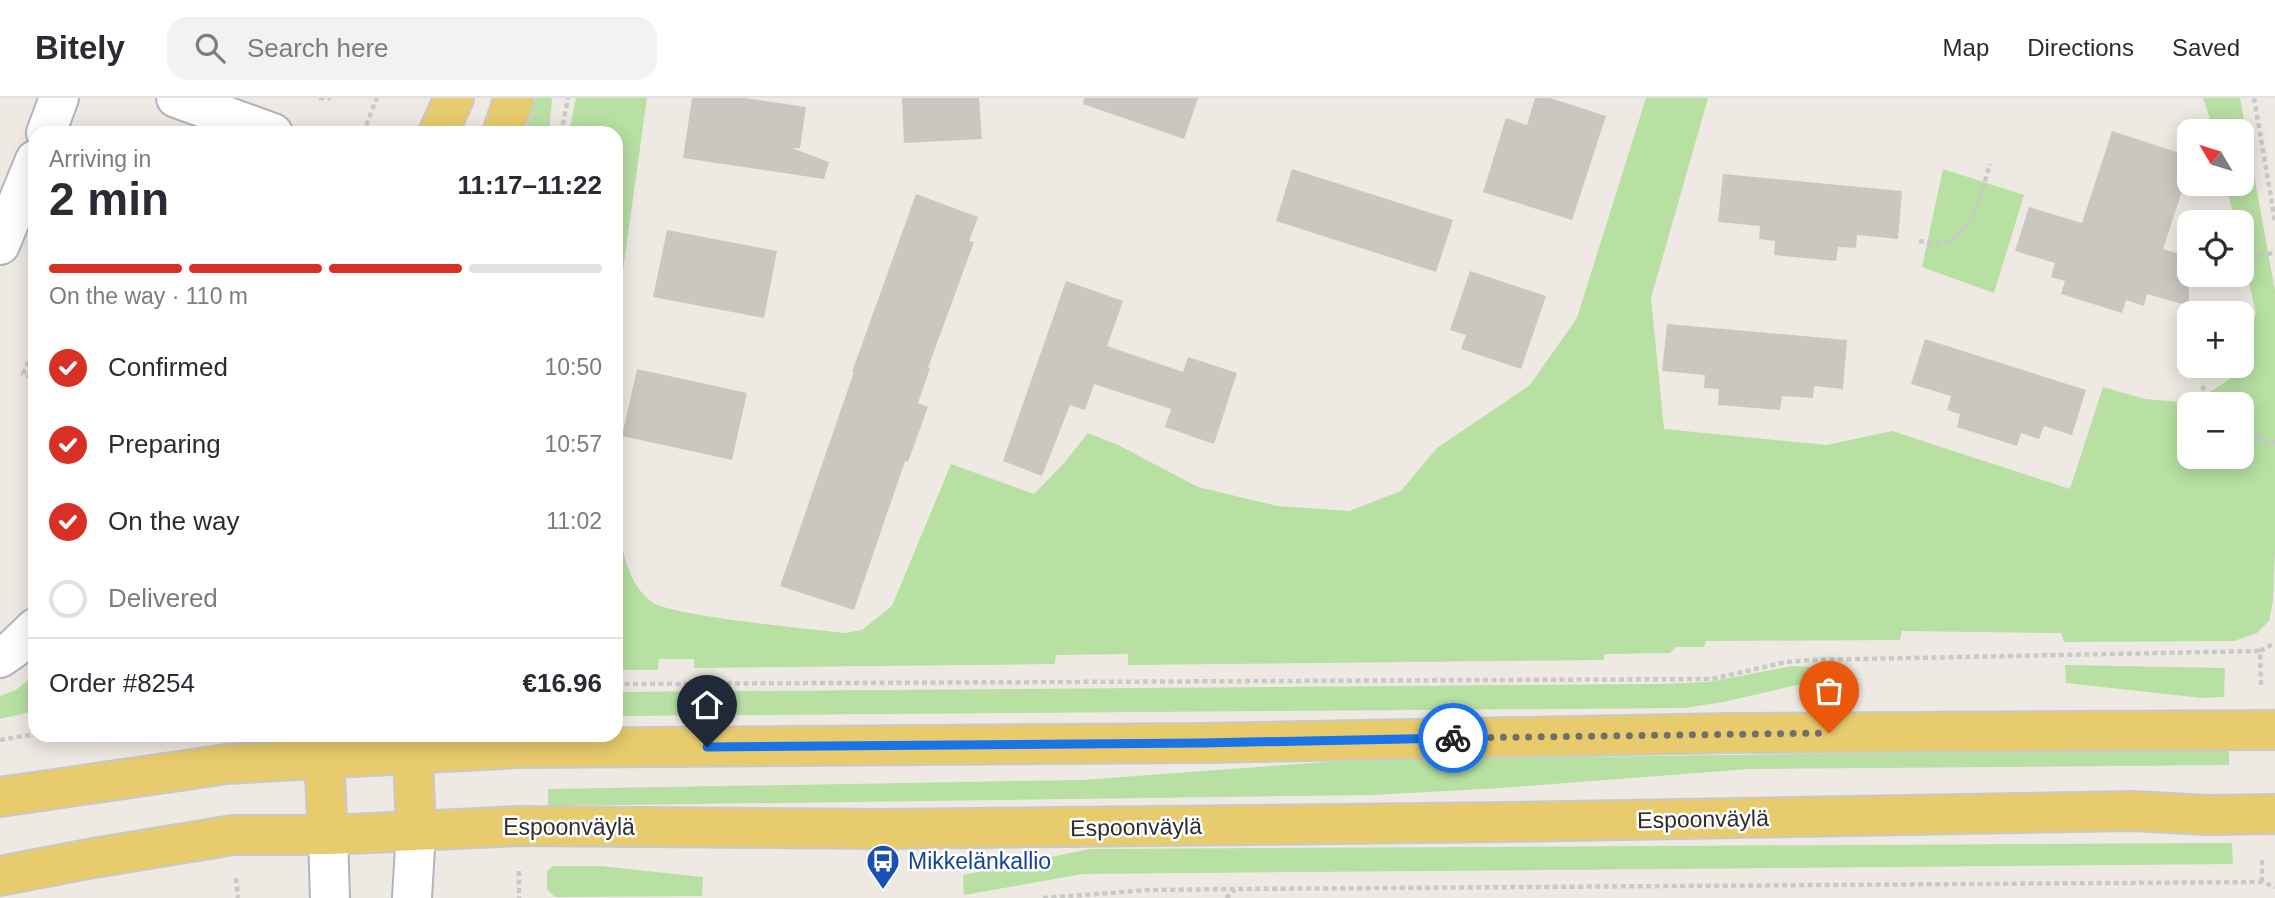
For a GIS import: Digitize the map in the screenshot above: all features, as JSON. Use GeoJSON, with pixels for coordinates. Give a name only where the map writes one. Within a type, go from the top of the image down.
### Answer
{"type":"FeatureCollection","features":[{"type":"Feature","properties":{"kind":"main road"},"geometry":{"type":"LineString","coordinates":[[441,126],[454,98]]}},
{"type":"Feature","properties":{"kind":"main road"},"geometry":{"type":"LineString","coordinates":[[504,126],[514,98]]}},
{"type":"Feature","properties":{"kind":"main road"},"geometry":{"type":"LineString","coordinates":[[0,797],[325,747],[412,744],[518,748],[1202,743],[1730,733],[2275,730]]}},
{"type":"Feature","properties":{"kind":"main road"},"geometry":{"type":"LineString","coordinates":[[412,744],[416,831]]}},
{"type":"Feature","properties":{"kind":"main road"},"geometry":{"type":"LineString","coordinates":[[325,747],[328,835]]}},
{"type":"Feature","properties":{"kind":"main road","name":"Espoonväylä"},"geometry":{"type":"LineString","coordinates":[[0,876],[233,835],[328,835],[519,826],[884,829],[1397,824],[2132,811],[2209,815],[2275,814]]}},
{"type":"Feature","properties":{"kind":"street"},"geometry":{"type":"LineString","coordinates":[[49,126],[59,98]]}},
{"type":"Feature","properties":{"kind":"street"},"geometry":{"type":"LineString","coordinates":[[176,98],[254,126]]}},
{"type":"Feature","properties":{"kind":"street"},"geometry":{"type":"LineString","coordinates":[[0,244],[28,177]]}},
{"type":"Feature","properties":{"kind":"street"},"geometry":{"type":"LineString","coordinates":[[0,658],[28,635]]}},
{"type":"Feature","properties":{"kind":"street"},"geometry":{"type":"LineString","coordinates":[[412,898],[416,831]]}},
{"type":"Feature","properties":{"kind":"street"},"geometry":{"type":"LineString","coordinates":[[328,835],[330,898]]}},
{"type":"Feature","properties":{"kind":"path"},"geometry":{"type":"LineString","coordinates":[[319,98],[331,98]]}},
{"type":"Feature","properties":{"kind":"path"},"geometry":{"type":"LineString","coordinates":[[366,126],[377,98]]}},
{"type":"Feature","properties":{"kind":"path"},"geometry":{"type":"LineString","coordinates":[[562,126],[568,98]]}},
{"type":"Feature","properties":{"kind":"path"},"geometry":{"type":"LineString","coordinates":[[2254,98],[2275,221]]}},
{"type":"Feature","properties":{"kind":"path"},"geometry":{"type":"LineString","coordinates":[[1919,241],[1939,244],[1958,236],[1973,214],[1990,164]]}},
{"type":"Feature","properties":{"kind":"path"},"geometry":{"type":"LineString","coordinates":[[2254,256],[2275,253]]}},
{"type":"Feature","properties":{"kind":"path"},"geometry":{"type":"LineString","coordinates":[[28,362],[23,374],[28,376]]}},
{"type":"Feature","properties":{"kind":"path"},"geometry":{"type":"LineString","coordinates":[[2202,387],[2205,392]]}},
{"type":"Feature","properties":{"kind":"path"},"geometry":{"type":"LineString","coordinates":[[2254,433],[2275,443]]}},
{"type":"Feature","properties":{"kind":"path"},"geometry":{"type":"LineString","coordinates":[[623,684],[1712,679],[1786,662],[1810,660],[2260,651]]}},
{"type":"Feature","properties":{"kind":"path"},"geometry":{"type":"LineString","coordinates":[[0,740],[28,735]]}},
{"type":"Feature","properties":{"kind":"path"},"geometry":{"type":"LineString","coordinates":[[1043,898],[1149,890],[1235,889],[2262,882],[2275,887]]}},
{"type":"Feature","properties":{"kind":"path"},"geometry":{"type":"LineString","coordinates":[[1226,898],[1235,889]]}},
{"type":"Feature","properties":{"kind":"green space"},"geometry":{"type":"Polygon","coordinates":[[[536,98],[552,98],[550,126],[527,126],[536,98]]]}},
{"type":"Feature","properties":{"kind":"green space"},"geometry":{"type":"Polygon","coordinates":[[[576,98],[647,98],[623,270],[623,126],[570,126],[576,98]]]}},
{"type":"Feature","properties":{"kind":"green space"},"geometry":{"type":"Polygon","coordinates":[[[1646,98],[1708,98],[1651,298],[1664,429],[1827,445],[1892,431],[2070,489],[2103,387],[2145,399],[2177,402],[2177,469],[2254,469],[2254,392],[2210,392],[2231,378],[2254,378],[2256,313],[2250,287],[2254,287],[2254,210],[2232,210],[2229,196],[2254,196],[2254,175],[2275,291],[2273,601],[2269,621],[2257,633],[2234,641],[2064,642],[2061,633],[1902,631],[1900,640],[1706,641],[1704,647],[1676,647],[1670,653],[1604,654],[1604,660],[1128,665],[1128,654],[1056,655],[1055,664],[694,668],[694,659],[659,659],[658,670],[623,670],[623,550],[631,574],[643,594],[664,607],[743,621],[844,633],[862,630],[892,606],[951,464],[1034,494],[1088,433],[1118,445],[1198,487],[1277,506],[1349,511],[1401,491],[1437,448],[1530,385],[1577,318],[1646,98]]]}},
{"type":"Feature","properties":{"kind":"green space"},"geometry":{"type":"Polygon","coordinates":[[[2203,98],[2240,98],[2244,119],[2210,119],[2203,98]]]}},
{"type":"Feature","properties":{"kind":"green space"},"geometry":{"type":"Polygon","coordinates":[[[1943,169],[2024,195],[1994,293],[1922,267],[1943,169]]]}},
{"type":"Feature","properties":{"kind":"green space"},"geometry":{"type":"Polygon","coordinates":[[[2065,665],[2225,668],[2224,697],[2202,698],[2066,683],[2065,665]]]}},
{"type":"Feature","properties":{"kind":"green space"},"geometry":{"type":"Polygon","coordinates":[[[1791,666],[1810,667],[1810,682],[1684,708],[623,716],[623,692],[1709,682],[1791,666]]]}},
{"type":"Feature","properties":{"kind":"green space"},"geometry":{"type":"Polygon","coordinates":[[[28,680],[28,713],[0,719],[0,696],[16,690],[28,680]]]}},
{"type":"Feature","properties":{"kind":"green space"},"geometry":{"type":"Polygon","coordinates":[[[2229,748],[2229,765],[1750,769],[1373,795],[548,806],[548,789],[1082,780],[1352,760],[2229,748]]]}},
{"type":"Feature","properties":{"kind":"green space"},"geometry":{"type":"Polygon","coordinates":[[[2232,843],[2233,864],[1083,874],[964,895],[963,875],[1090,849],[2232,843]]]}},
{"type":"Feature","properties":{"kind":"green space"},"geometry":{"type":"Polygon","coordinates":[[[553,866],[600,866],[703,877],[702,896],[555,897],[547,889],[547,871],[553,866]]]}},
{"type":"Feature","properties":{"kind":"building"},"geometry":{"type":"Polygon","coordinates":[[[692,98],[746,98],[806,107],[800,148],[792,148],[829,162],[824,179],[683,158],[692,98]]]}},
{"type":"Feature","properties":{"kind":"building"},"geometry":{"type":"Polygon","coordinates":[[[902,98],[979,98],[982,139],[904,143],[902,98]]]}},
{"type":"Feature","properties":{"kind":"building"},"geometry":{"type":"Polygon","coordinates":[[[1084,98],[1198,98],[1184,139],[1083,104],[1084,98]]]}},
{"type":"Feature","properties":{"kind":"building"},"geometry":{"type":"Polygon","coordinates":[[[1535,98],[1550,98],[1606,116],[1572,220],[1483,192],[1506,118],[1527,125],[1535,98]]]}},
{"type":"Feature","properties":{"kind":"building"},"geometry":{"type":"Polygon","coordinates":[[[2112,131],[2177,152],[2177,196],[2180,196],[2163,249],[2177,253],[2177,287],[2189,287],[2189,301],[2177,303],[2147,294],[2144,306],[2126,300],[2122,313],[2061,294],[2065,281],[2051,277],[2055,263],[2015,251],[2029,207],[2082,223],[2112,131]]]}},
{"type":"Feature","properties":{"kind":"building"},"geometry":{"type":"Polygon","coordinates":[[[1292,169],[1453,220],[1436,272],[1276,221],[1292,169]]]}},
{"type":"Feature","properties":{"kind":"building"},"geometry":{"type":"Polygon","coordinates":[[[1723,174],[1902,191],[1898,239],[1857,235],[1856,248],[1838,247],[1836,261],[1774,255],[1775,241],[1759,239],[1760,226],[1718,222],[1723,174]]]}},
{"type":"Feature","properties":{"kind":"building"},"geometry":{"type":"Polygon","coordinates":[[[916,194],[978,217],[969,241],[974,242],[918,403],[928,407],[908,462],[905,461],[854,610],[780,586],[852,372],[916,194]]]}},
{"type":"Feature","properties":{"kind":"building"},"geometry":{"type":"Polygon","coordinates":[[[667,230],[777,251],[764,318],[653,297],[667,230]]]}},
{"type":"Feature","properties":{"kind":"building"},"geometry":{"type":"Polygon","coordinates":[[[1470,271],[1546,296],[1521,369],[1461,349],[1466,335],[1450,330],[1470,271]]]}},
{"type":"Feature","properties":{"kind":"building"},"geometry":{"type":"Polygon","coordinates":[[[1066,281],[1123,301],[1107,346],[1183,372],[1188,357],[1237,373],[1214,444],[1165,427],[1171,409],[1094,384],[1085,410],[1070,405],[1042,476],[1003,461],[1066,281]]]}},
{"type":"Feature","properties":{"kind":"building"},"geometry":{"type":"Polygon","coordinates":[[[1667,324],[1847,340],[1843,389],[1814,386],[1813,398],[1782,396],[1780,410],[1718,405],[1719,389],[1704,388],[1705,375],[1662,371],[1667,324]]]}},
{"type":"Feature","properties":{"kind":"building"},"geometry":{"type":"Polygon","coordinates":[[[1925,339],[2086,390],[2072,435],[2044,426],[2039,439],[2021,433],[2017,446],[1957,427],[1960,414],[1947,410],[1951,396],[1911,384],[1925,339]]]}},
{"type":"Feature","properties":{"kind":"building"},"geometry":{"type":"Polygon","coordinates":[[[637,369],[747,393],[732,460],[623,436],[637,369]]]}},
{"type":"Feature","properties":{"kind":"way so far"},"geometry":{"type":"LineString","coordinates":[[1453,738],[1829,733]]}},
{"type":"Feature","properties":{"kind":"place","name":"Mikkelänkallio"},"geometry":{"type":"Point","coordinates":[883,891]}},
{"type":"Feature","properties":{"kind":"route"},"geometry":{"type":"LineString","coordinates":[[707,747],[1453,738]]}}]}
